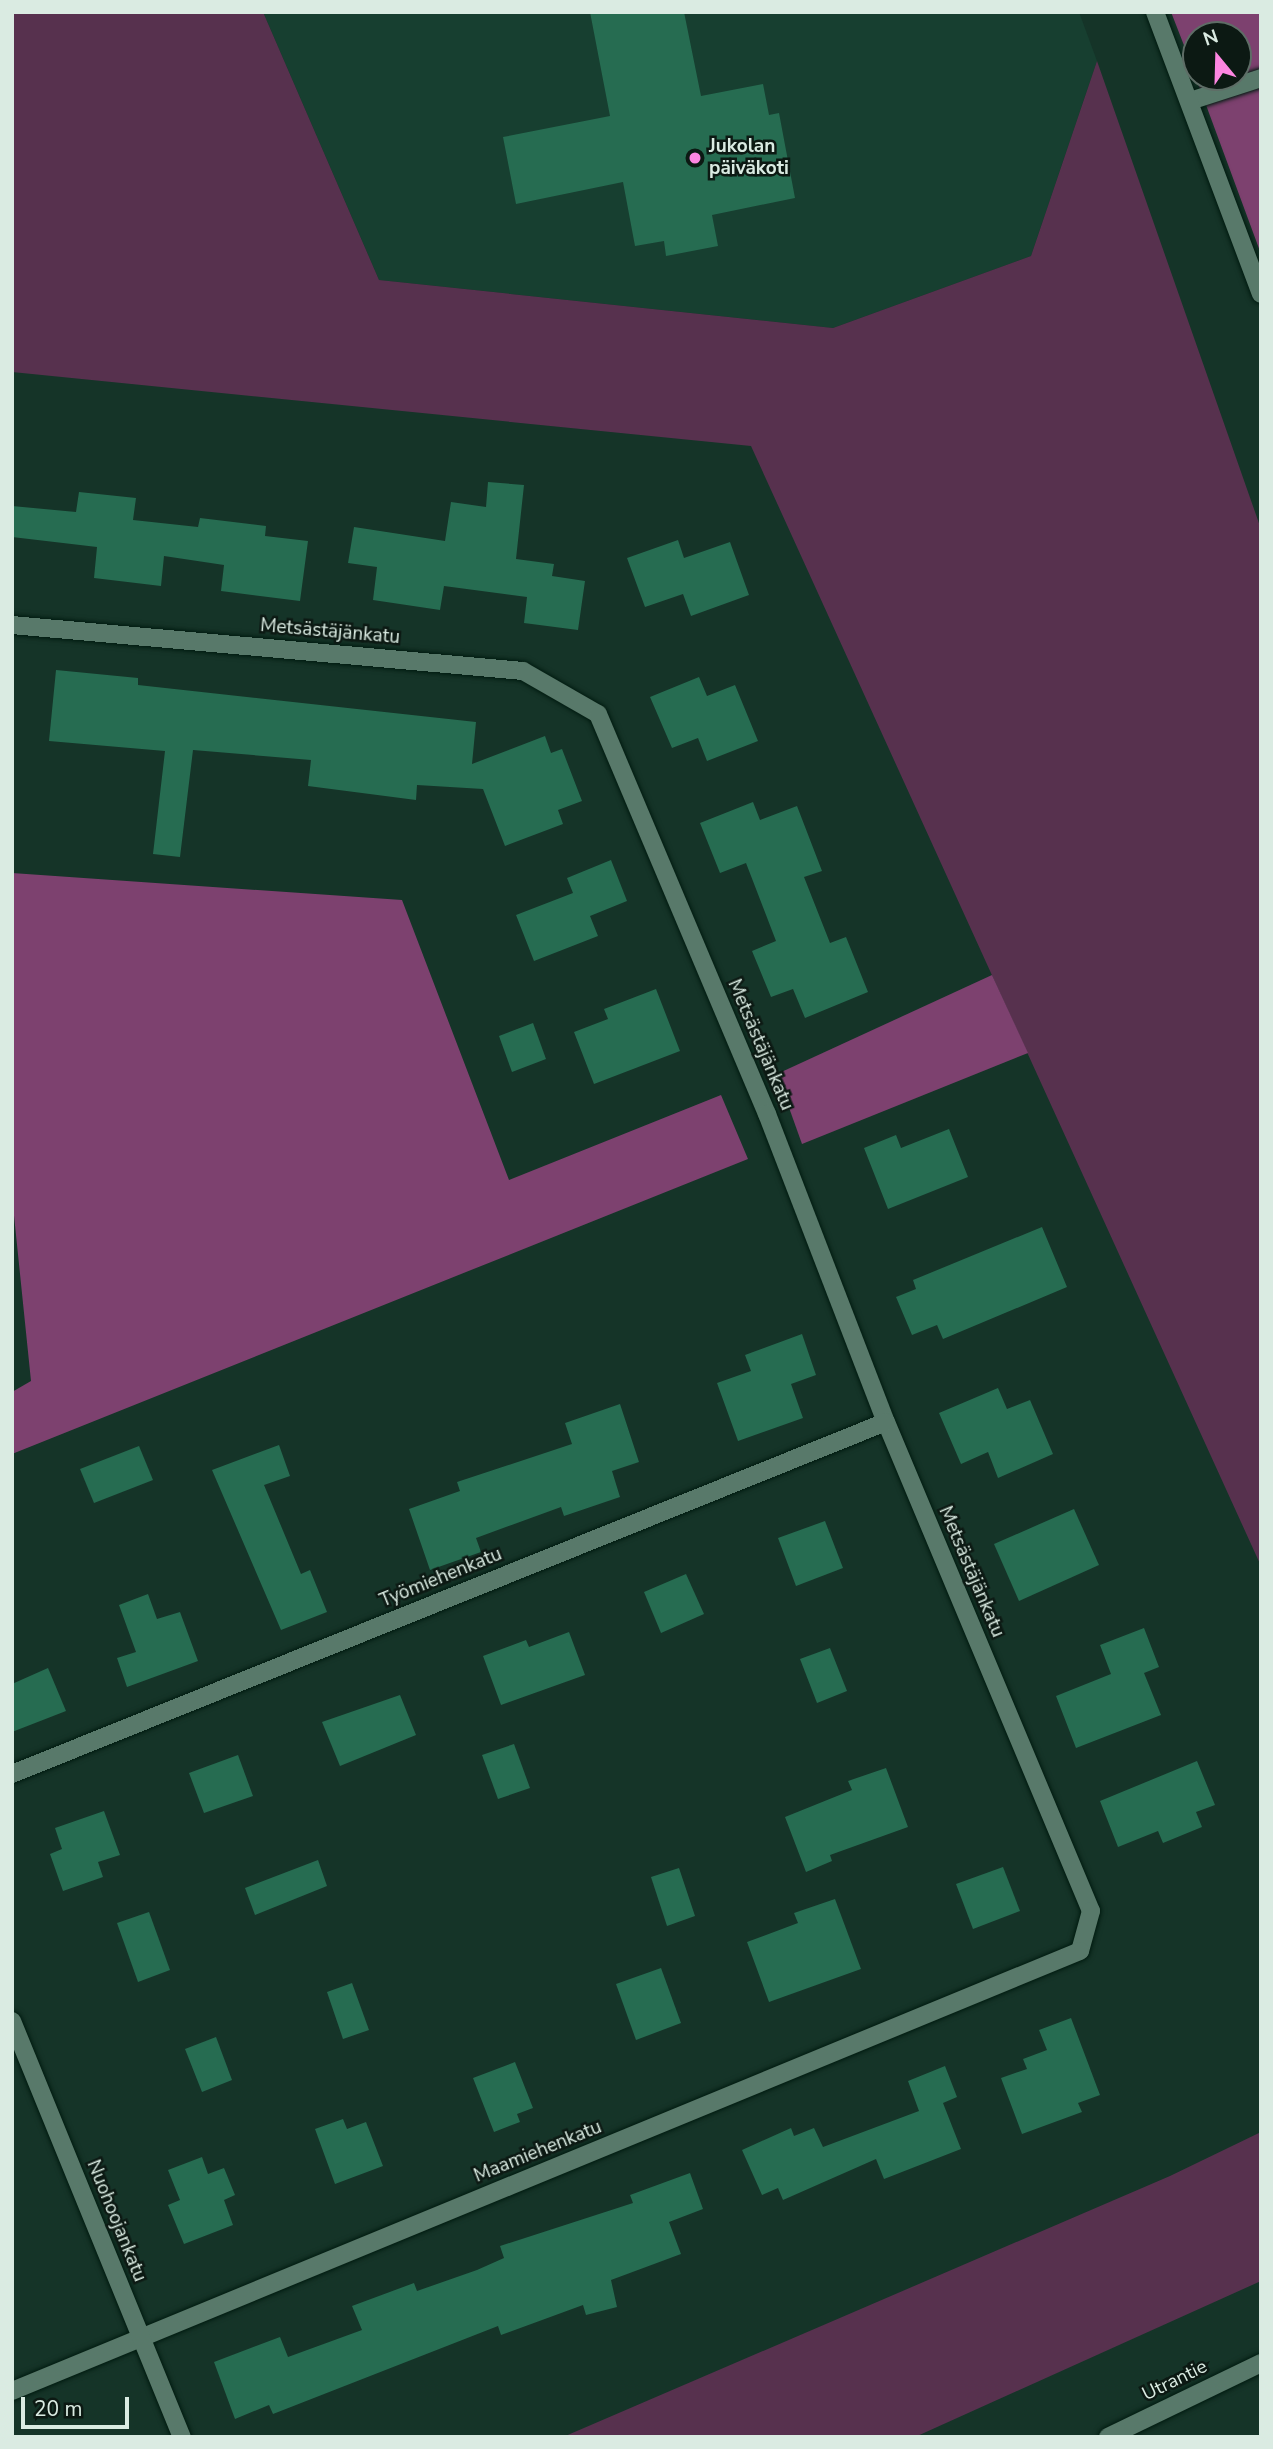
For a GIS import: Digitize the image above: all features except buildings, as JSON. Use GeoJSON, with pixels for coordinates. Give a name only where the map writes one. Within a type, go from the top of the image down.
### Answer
{"type":"FeatureCollection","features":[{"type":"Feature","properties":{"kind":"street"},"geometry":{"type":"LineString","coordinates":[[1155,12],[1261,294]]}},
{"type":"Feature","properties":{"kind":"street"},"geometry":{"type":"LineString","coordinates":[[1190,102],[1261,78]]}},
{"type":"Feature","properties":{"kind":"street","name":"Metsästäjänkatu"},"geometry":{"type":"LineString","coordinates":[[12,625],[523,671],[598,713],[767,1114],[886,1422],[1091,1911],[1080,1951]]}},
{"type":"Feature","properties":{"kind":"street","name":"Työmiehenkatu"},"geometry":{"type":"LineString","coordinates":[[12,1774],[886,1422]]}},
{"type":"Feature","properties":{"kind":"street","name":"Maamiehenkatu"},"geometry":{"type":"LineString","coordinates":[[12,2391],[1080,1951]]}},
{"type":"Feature","properties":{"kind":"street","name":"Nuohoojankatu"},"geometry":{"type":"LineString","coordinates":[[12,2021],[182,2437]]}},
{"type":"Feature","properties":{"kind":"street","name":"Utrantie"},"geometry":{"type":"LineString","coordinates":[[1108,2437],[1261,2363]]}},
{"type":"Feature","properties":{"kind":"shaded area"},"geometry":{"type":"Polygon","coordinates":[[[12,12],[263,12],[379,280],[833,328],[1031,256],[1097,61],[1261,529],[1261,1566],[751,446],[12,372],[12,12]]]}},
{"type":"Feature","properties":{"kind":"shaded area","name":"Jukolan päiväkoti"},"geometry":{"type":"Polygon","coordinates":[[[263,12],[1079,12],[1097,61],[1031,256],[833,328],[379,280],[263,12]]]}},
{"type":"Feature","properties":{"kind":"shaded area"},"geometry":{"type":"Polygon","coordinates":[[[1171,12],[1261,12],[1261,254],[1201,91],[1252,91],[1252,21],[1182,21],[1182,40],[1171,12]]]}},
{"type":"Feature","properties":{"kind":"shaded area"},"geometry":{"type":"Polygon","coordinates":[[[12,873],[402,900],[509,1180],[721,1095],[748,1159],[12,1454],[12,1392],[31,1381],[12,1196],[12,873]]]}},
{"type":"Feature","properties":{"kind":"shaded area"},"geometry":{"type":"Polygon","coordinates":[[[992,975],[1028,1053],[802,1144],[777,1074],[992,975]]]}},
{"type":"Feature","properties":{"kind":"shaded area"},"geometry":{"type":"Polygon","coordinates":[[[1261,2132],[1261,2281],[915,2437],[563,2437],[1170,2176],[1261,2132]]]}},
{"type":"Feature","properties":{"kind":"place","name":"Jukolan päiväkoti"},"geometry":{"type":"Point","coordinates":[695,158]}}]}
